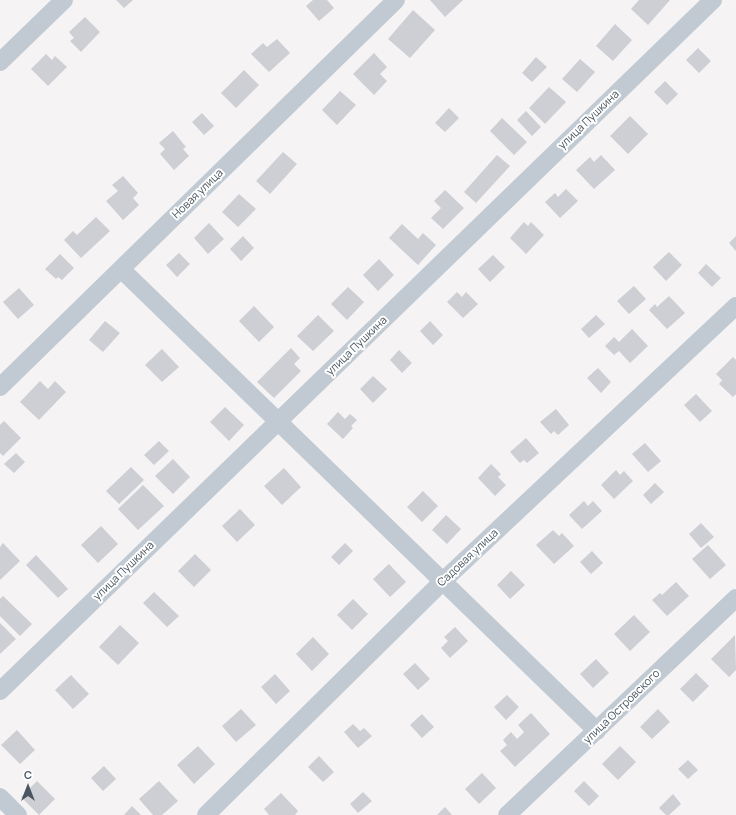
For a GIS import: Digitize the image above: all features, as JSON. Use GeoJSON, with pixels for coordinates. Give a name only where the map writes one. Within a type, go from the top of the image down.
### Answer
{"type":"FeatureCollection","features":[{"type":"Feature","properties":{"kind":"street"},"geometry":{"type":"LineString","coordinates":[[0,62],[64,0]]}},
{"type":"Feature","properties":{"kind":"street","name":"Новая улица"},"geometry":{"type":"LineString","coordinates":[[0,387],[396,0]]}},
{"type":"Feature","properties":{"kind":"street","name":"улица Пушкина"},"geometry":{"type":"LineString","coordinates":[[0,691],[713,0]]}},
{"type":"Feature","properties":{"kind":"street"},"geometry":{"type":"LineString","coordinates":[[121,269],[597,731]]}},
{"type":"Feature","properties":{"kind":"street","name":"Садовая улица"},"geometry":{"type":"LineString","coordinates":[[206,815],[444,581],[736,306]]}},
{"type":"Feature","properties":{"kind":"street","name":"улица Островского"},"geometry":{"type":"LineString","coordinates":[[507,815],[736,598]]}},
{"type":"Feature","properties":{"kind":"street"},"geometry":{"type":"LineString","coordinates":[[0,797],[18,815]]}},
{"type":"Feature","properties":{"kind":"building"},"geometry":{"type":"Polygon","coordinates":[[[116,0],[133,0],[124,8],[116,0]]]}},
{"type":"Feature","properties":{"kind":"building"},"geometry":{"type":"Polygon","coordinates":[[[313,0],[327,0],[334,8],[319,21],[306,6],[313,0]]]}},
{"type":"Feature","properties":{"kind":"building"},"geometry":{"type":"Polygon","coordinates":[[[430,0],[463,0],[445,17],[430,0]]]}},
{"type":"Feature","properties":{"kind":"building"},"geometry":{"type":"Polygon","coordinates":[[[639,0],[670,0],[648,25],[631,9],[639,0]]]}},
{"type":"Feature","properties":{"kind":"building"},"geometry":{"type":"Polygon","coordinates":[[[413,10],[435,30],[410,58],[388,39],[413,10]]]}},
{"type":"Feature","properties":{"kind":"building"},"geometry":{"type":"Polygon","coordinates":[[[85,17],[100,32],[81,52],[70,41],[74,38],[69,32],[85,17]]]}},
{"type":"Feature","properties":{"kind":"building"},"geometry":{"type":"Polygon","coordinates":[[[615,24],[632,40],[613,61],[596,46],[615,24]]]}},
{"type":"Feature","properties":{"kind":"building"},"geometry":{"type":"Polygon","coordinates":[[[277,39],[290,53],[269,72],[251,54],[263,43],[267,47],[277,39]]]}},
{"type":"Feature","properties":{"kind":"building"},"geometry":{"type":"Polygon","coordinates":[[[698,48],[711,61],[699,73],[686,60],[698,48]]]}},
{"type":"Feature","properties":{"kind":"building"},"geometry":{"type":"Polygon","coordinates":[[[374,53],[387,67],[380,74],[387,81],[374,95],[353,74],[374,53]]]}},
{"type":"Feature","properties":{"kind":"building"},"geometry":{"type":"Polygon","coordinates":[[[46,54],[52,60],[55,56],[67,67],[48,86],[31,69],[46,54]]]}},
{"type":"Feature","properties":{"kind":"building"},"geometry":{"type":"Polygon","coordinates":[[[536,57],[547,67],[532,82],[522,73],[536,57]]]}},
{"type":"Feature","properties":{"kind":"building"},"geometry":{"type":"Polygon","coordinates":[[[580,59],[595,72],[577,92],[562,79],[580,59]]]}},
{"type":"Feature","properties":{"kind":"building"},"geometry":{"type":"Polygon","coordinates":[[[244,70],[259,85],[236,108],[221,93],[244,70]]]}},
{"type":"Feature","properties":{"kind":"building"},"geometry":{"type":"Polygon","coordinates":[[[665,81],[678,94],[667,105],[654,92],[665,81]]]}},
{"type":"Feature","properties":{"kind":"building"},"geometry":{"type":"Polygon","coordinates":[[[549,87],[566,102],[545,124],[529,108],[549,87]]]}},
{"type":"Feature","properties":{"kind":"building"},"geometry":{"type":"Polygon","coordinates":[[[340,91],[356,105],[337,125],[322,110],[340,91]]]}},
{"type":"Feature","properties":{"kind":"building"},"geometry":{"type":"Polygon","coordinates":[[[449,108],[459,118],[445,132],[435,123],[449,108]]]}},
{"type":"Feature","properties":{"kind":"building"},"geometry":{"type":"Polygon","coordinates":[[[526,111],[541,127],[532,136],[517,120],[526,111]]]}},
{"type":"Feature","properties":{"kind":"building"},"geometry":{"type":"Polygon","coordinates":[[[202,113],[214,126],[204,135],[192,122],[202,113]]]}},
{"type":"Feature","properties":{"kind":"building"},"geometry":{"type":"Polygon","coordinates":[[[630,116],[648,134],[628,154],[610,136],[630,116]]]}},
{"type":"Feature","properties":{"kind":"building"},"geometry":{"type":"Polygon","coordinates":[[[502,118],[527,142],[514,155],[490,131],[502,118]]]}},
{"type":"Feature","properties":{"kind":"building"},"geometry":{"type":"Polygon","coordinates":[[[173,131],[186,147],[183,149],[189,156],[174,170],[160,154],[165,149],[159,143],[173,131]]]}},
{"type":"Feature","properties":{"kind":"building"},"geometry":{"type":"Polygon","coordinates":[[[283,152],[297,164],[270,194],[256,181],[283,152]]]}},
{"type":"Feature","properties":{"kind":"building"},"geometry":{"type":"Polygon","coordinates":[[[497,155],[510,166],[476,203],[464,192],[497,155]]]}},
{"type":"Feature","properties":{"kind":"building"},"geometry":{"type":"Polygon","coordinates":[[[601,155],[615,170],[594,189],[576,170],[590,157],[594,162],[601,155]]]}},
{"type":"Feature","properties":{"kind":"building"},"geometry":{"type":"Polygon","coordinates":[[[123,176],[138,193],[133,198],[139,205],[123,220],[106,201],[118,191],[112,185],[123,176]]]}},
{"type":"Feature","properties":{"kind":"building"},"geometry":{"type":"Polygon","coordinates":[[[566,189],[578,201],[560,218],[545,202],[555,193],[558,197],[566,189]]]}},
{"type":"Feature","properties":{"kind":"building"},"geometry":{"type":"Polygon","coordinates":[[[445,190],[464,208],[443,229],[431,218],[441,208],[434,201],[445,190]]]}},
{"type":"Feature","properties":{"kind":"building"},"geometry":{"type":"Polygon","coordinates":[[[239,194],[256,209],[238,227],[222,212],[239,194]]]}},
{"type":"Feature","properties":{"kind":"building"},"geometry":{"type":"Polygon","coordinates":[[[96,217],[110,231],[81,258],[64,240],[73,231],[77,235],[96,217]]]}},
{"type":"Feature","properties":{"kind":"building"},"geometry":{"type":"Polygon","coordinates":[[[524,222],[528,226],[531,222],[544,235],[526,254],[510,238],[524,222]]]}},
{"type":"Feature","properties":{"kind":"building"},"geometry":{"type":"Polygon","coordinates":[[[209,223],[224,239],[208,254],[194,238],[209,223]]]}},
{"type":"Feature","properties":{"kind":"building"},"geometry":{"type":"Polygon","coordinates":[[[402,224],[418,239],[423,233],[436,245],[418,265],[389,238],[402,224]]]}},
{"type":"Feature","properties":{"kind":"building"},"geometry":{"type":"Polygon","coordinates":[[[243,236],[254,248],[241,261],[230,249],[243,236]]]}},
{"type":"Feature","properties":{"kind":"building"},"geometry":{"type":"Polygon","coordinates":[[[736,236],[736,251],[729,243],[736,236]]]}},
{"type":"Feature","properties":{"kind":"building"},"geometry":{"type":"Polygon","coordinates":[[[669,252],[682,265],[666,281],[653,267],[669,252]]]}},
{"type":"Feature","properties":{"kind":"building"},"geometry":{"type":"Polygon","coordinates":[[[179,253],[190,264],[177,277],[166,265],[179,253]]]}},
{"type":"Feature","properties":{"kind":"building"},"geometry":{"type":"Polygon","coordinates":[[[60,254],[74,268],[62,280],[58,277],[56,279],[45,269],[60,254]]]}},
{"type":"Feature","properties":{"kind":"building"},"geometry":{"type":"Polygon","coordinates":[[[493,255],[505,267],[490,282],[478,269],[493,255]]]}},
{"type":"Feature","properties":{"kind":"building"},"geometry":{"type":"Polygon","coordinates":[[[379,259],[394,275],[378,291],[363,275],[379,259]]]}},
{"type":"Feature","properties":{"kind":"building"},"geometry":{"type":"Polygon","coordinates":[[[706,264],[721,278],[712,287],[698,273],[706,264]]]}},
{"type":"Feature","properties":{"kind":"building"},"geometry":{"type":"Polygon","coordinates":[[[634,286],[646,299],[629,314],[617,301],[634,286]]]}},
{"type":"Feature","properties":{"kind":"building"},"geometry":{"type":"Polygon","coordinates":[[[348,287],[364,302],[347,320],[331,304],[348,287]]]}},
{"type":"Feature","properties":{"kind":"building"},"geometry":{"type":"Polygon","coordinates":[[[19,288],[34,305],[18,319],[3,302],[19,288]]]}},
{"type":"Feature","properties":{"kind":"building"},"geometry":{"type":"Polygon","coordinates":[[[457,292],[462,297],[466,292],[478,304],[463,318],[447,302],[457,292]]]}},
{"type":"Feature","properties":{"kind":"building"},"geometry":{"type":"Polygon","coordinates":[[[669,296],[685,313],[667,329],[649,310],[655,304],[657,307],[669,296]]]}},
{"type":"Feature","properties":{"kind":"building"},"geometry":{"type":"Polygon","coordinates":[[[254,306],[274,327],[259,342],[239,321],[254,306]]]}},
{"type":"Feature","properties":{"kind":"building"},"geometry":{"type":"Polygon","coordinates":[[[318,315],[334,331],[313,351],[297,336],[318,315]]]}},
{"type":"Feature","properties":{"kind":"building"},"geometry":{"type":"Polygon","coordinates":[[[596,315],[605,324],[589,338],[581,329],[596,315]]]}},
{"type":"Feature","properties":{"kind":"building"},"geometry":{"type":"Polygon","coordinates":[[[105,321],[120,333],[103,352],[89,340],[105,321]]]}},
{"type":"Feature","properties":{"kind":"building"},"geometry":{"type":"Polygon","coordinates":[[[430,321],[443,335],[433,345],[420,331],[430,321]]]}},
{"type":"Feature","properties":{"kind":"building"},"geometry":{"type":"Polygon","coordinates":[[[632,329],[648,346],[630,363],[619,351],[614,355],[605,346],[614,337],[619,342],[632,329]]]}},
{"type":"Feature","properties":{"kind":"building"},"geometry":{"type":"Polygon","coordinates":[[[291,348],[300,358],[294,364],[301,371],[274,398],[257,382],[291,348]]]}},
{"type":"Feature","properties":{"kind":"building"},"geometry":{"type":"Polygon","coordinates":[[[162,349],[179,367],[162,382],[145,365],[162,349]]]}},
{"type":"Feature","properties":{"kind":"building"},"geometry":{"type":"Polygon","coordinates":[[[399,350],[412,363],[402,373],[390,360],[399,350]]]}},
{"type":"Feature","properties":{"kind":"building"},"geometry":{"type":"Polygon","coordinates":[[[733,357],[736,360],[736,394],[733,397],[719,384],[722,380],[716,374],[733,357]]]}},
{"type":"Feature","properties":{"kind":"building"},"geometry":{"type":"Polygon","coordinates":[[[598,368],[611,382],[601,393],[587,378],[598,368]]]}},
{"type":"Feature","properties":{"kind":"building"},"geometry":{"type":"Polygon","coordinates":[[[373,376],[387,389],[373,403],[360,389],[373,376]]]}},
{"type":"Feature","properties":{"kind":"building"},"geometry":{"type":"Polygon","coordinates":[[[40,381],[48,389],[55,381],[66,392],[39,420],[20,402],[40,381]]]}},
{"type":"Feature","properties":{"kind":"building"},"geometry":{"type":"Polygon","coordinates":[[[696,394],[712,411],[700,422],[684,405],[696,394]]]}},
{"type":"Feature","properties":{"kind":"building"},"geometry":{"type":"Polygon","coordinates":[[[225,407],[244,425],[229,441],[210,422],[225,407]]]}},
{"type":"Feature","properties":{"kind":"building"},"geometry":{"type":"Polygon","coordinates":[[[556,409],[569,425],[558,435],[554,431],[551,434],[540,422],[556,409]]]}},
{"type":"Feature","properties":{"kind":"building"},"geometry":{"type":"Polygon","coordinates":[[[338,412],[345,419],[350,414],[357,420],[351,426],[353,428],[343,439],[327,424],[338,412]]]}},
{"type":"Feature","properties":{"kind":"building"},"geometry":{"type":"Polygon","coordinates":[[[4,421],[21,438],[3,456],[0,453],[0,425],[4,421]]]}},
{"type":"Feature","properties":{"kind":"building"},"geometry":{"type":"Polygon","coordinates":[[[526,438],[539,453],[527,463],[524,460],[520,463],[510,452],[526,438]]]}},
{"type":"Feature","properties":{"kind":"building"},"geometry":{"type":"Polygon","coordinates":[[[159,441],[169,451],[154,465],[144,455],[159,441]]]}},
{"type":"Feature","properties":{"kind":"building"},"geometry":{"type":"Polygon","coordinates":[[[645,443],[661,461],[648,472],[632,454],[645,443]]]}},
{"type":"Feature","properties":{"kind":"building"},"geometry":{"type":"Polygon","coordinates":[[[16,453],[25,462],[14,473],[4,464],[16,453]]]}},
{"type":"Feature","properties":{"kind":"building"},"geometry":{"type":"Polygon","coordinates":[[[173,459],[190,477],[173,494],[155,476],[173,459]]]}},
{"type":"Feature","properties":{"kind":"building"},"geometry":{"type":"Polygon","coordinates":[[[491,464],[501,474],[498,477],[506,485],[495,496],[478,478],[491,464]]]}},
{"type":"Feature","properties":{"kind":"building"},"geometry":{"type":"Polygon","coordinates":[[[131,467],[144,480],[119,504],[106,491],[131,467]]]}},
{"type":"Feature","properties":{"kind":"building"},"geometry":{"type":"Polygon","coordinates":[[[284,468],[301,487],[282,505],[264,486],[284,468]]]}},
{"type":"Feature","properties":{"kind":"building"},"geometry":{"type":"Polygon","coordinates":[[[616,470],[620,475],[624,471],[633,481],[614,499],[601,485],[616,470]]]}},
{"type":"Feature","properties":{"kind":"building"},"geometry":{"type":"Polygon","coordinates":[[[655,483],[664,492],[651,504],[643,495],[655,483]]]}},
{"type":"Feature","properties":{"kind":"building"},"geometry":{"type":"Polygon","coordinates":[[[143,485],[164,506],[138,530],[118,509],[143,485]]]}},
{"type":"Feature","properties":{"kind":"building"},"geometry":{"type":"Polygon","coordinates":[[[423,491],[438,506],[422,522],[407,507],[423,491]]]}},
{"type":"Feature","properties":{"kind":"building"},"geometry":{"type":"Polygon","coordinates":[[[584,501],[588,506],[593,501],[602,511],[582,529],[569,515],[584,501]]]}},
{"type":"Feature","properties":{"kind":"building"},"geometry":{"type":"Polygon","coordinates":[[[240,509],[255,525],[237,542],[222,526],[240,509]]]}},
{"type":"Feature","properties":{"kind":"building"},"geometry":{"type":"Polygon","coordinates":[[[446,515],[461,529],[447,544],[432,530],[446,515]]]}},
{"type":"Feature","properties":{"kind":"building"},"geometry":{"type":"Polygon","coordinates":[[[701,523],[714,537],[701,548],[689,534],[701,523]]]}},
{"type":"Feature","properties":{"kind":"building"},"geometry":{"type":"Polygon","coordinates":[[[101,526],[118,544],[98,563],[81,545],[101,526]]]}},
{"type":"Feature","properties":{"kind":"building"},"geometry":{"type":"Polygon","coordinates":[[[553,530],[559,536],[562,533],[574,546],[554,564],[536,545],[553,530]]]}},
{"type":"Feature","properties":{"kind":"building"},"geometry":{"type":"Polygon","coordinates":[[[3,543],[20,561],[0,580],[0,547],[3,543]]]}},
{"type":"Feature","properties":{"kind":"building"},"geometry":{"type":"Polygon","coordinates":[[[345,543],[353,551],[339,565],[331,557],[345,543]]]}},
{"type":"Feature","properties":{"kind":"building"},"geometry":{"type":"Polygon","coordinates":[[[708,545],[726,565],[710,579],[692,559],[708,545]]]}},
{"type":"Feature","properties":{"kind":"building"},"geometry":{"type":"Polygon","coordinates":[[[592,551],[603,563],[591,574],[580,562],[592,551]]]}},
{"type":"Feature","properties":{"kind":"building"},"geometry":{"type":"Polygon","coordinates":[[[195,554],[211,570],[194,587],[178,571],[195,554]]]}},
{"type":"Feature","properties":{"kind":"building"},"geometry":{"type":"Polygon","coordinates":[[[36,555],[68,589],[58,598],[26,565],[36,555]]]}},
{"type":"Feature","properties":{"kind":"building"},"geometry":{"type":"Polygon","coordinates":[[[389,564],[406,582],[390,597],[373,579],[389,564]]]}},
{"type":"Feature","properties":{"kind":"building"},"geometry":{"type":"Polygon","coordinates":[[[511,571],[525,585],[510,599],[497,585],[511,571]]]}},
{"type":"Feature","properties":{"kind":"building"},"geometry":{"type":"Polygon","coordinates":[[[676,582],[689,596],[667,616],[652,600],[660,593],[662,595],[676,582]]]}},
{"type":"Feature","properties":{"kind":"building"},"geometry":{"type":"Polygon","coordinates":[[[154,592],[179,616],[167,627],[143,603],[154,592]]]}},
{"type":"Feature","properties":{"kind":"building"},"geometry":{"type":"Polygon","coordinates":[[[3,596],[32,624],[20,636],[0,616],[0,599],[3,596]]]}},
{"type":"Feature","properties":{"kind":"building"},"geometry":{"type":"Polygon","coordinates":[[[353,599],[368,614],[352,630],[337,615],[353,599]]]}},
{"type":"Feature","properties":{"kind":"building"},"geometry":{"type":"Polygon","coordinates":[[[634,615],[650,632],[630,651],[614,634],[634,615]]]}},
{"type":"Feature","properties":{"kind":"building"},"geometry":{"type":"Polygon","coordinates":[[[0,623],[16,639],[0,654],[0,623]]]}},
{"type":"Feature","properties":{"kind":"building"},"geometry":{"type":"Polygon","coordinates":[[[120,625],[139,643],[118,665],[99,647],[120,625]]]}},
{"type":"Feature","properties":{"kind":"building"},"geometry":{"type":"Polygon","coordinates":[[[455,627],[468,641],[450,658],[441,648],[448,641],[444,637],[455,627]]]}},
{"type":"Feature","properties":{"kind":"building"},"geometry":{"type":"Polygon","coordinates":[[[735,635],[736,670],[729,677],[711,659],[735,635]]]}},
{"type":"Feature","properties":{"kind":"building"},"geometry":{"type":"Polygon","coordinates":[[[313,637],[329,654],[312,671],[296,654],[313,637]]]}},
{"type":"Feature","properties":{"kind":"building"},"geometry":{"type":"Polygon","coordinates":[[[596,659],[609,673],[593,688],[580,674],[596,659]]]}},
{"type":"Feature","properties":{"kind":"building"},"geometry":{"type":"Polygon","coordinates":[[[415,663],[430,679],[418,690],[403,674],[415,663]]]}},
{"type":"Feature","properties":{"kind":"building"},"geometry":{"type":"Polygon","coordinates":[[[696,673],[709,686],[693,702],[680,689],[696,673]]]}},
{"type":"Feature","properties":{"kind":"building"},"geometry":{"type":"Polygon","coordinates":[[[275,674],[290,691],[276,704],[261,687],[275,674]]]}},
{"type":"Feature","properties":{"kind":"building"},"geometry":{"type":"Polygon","coordinates":[[[71,675],[89,694],[73,709],[55,690],[71,675]]]}},
{"type":"Feature","properties":{"kind":"building"},"geometry":{"type":"Polygon","coordinates":[[[507,695],[519,707],[506,720],[494,707],[507,695]]]}},
{"type":"Feature","properties":{"kind":"building"},"geometry":{"type":"Polygon","coordinates":[[[241,709],[256,725],[236,742],[222,726],[241,709]]]}},
{"type":"Feature","properties":{"kind":"building"},"geometry":{"type":"Polygon","coordinates":[[[658,709],[670,722],[652,739],[640,727],[658,709]]]}},
{"type":"Feature","properties":{"kind":"building"},"geometry":{"type":"Polygon","coordinates":[[[531,713],[550,734],[515,767],[500,751],[507,745],[503,740],[511,732],[517,739],[524,732],[518,725],[531,713]]]}},
{"type":"Feature","properties":{"kind":"building"},"geometry":{"type":"Polygon","coordinates":[[[422,714],[434,727],[422,738],[410,725],[422,714]]]}},
{"type":"Feature","properties":{"kind":"building"},"geometry":{"type":"Polygon","coordinates":[[[353,724],[360,731],[364,728],[372,736],[358,748],[344,732],[353,724]]]}},
{"type":"Feature","properties":{"kind":"building"},"geometry":{"type":"Polygon","coordinates":[[[17,730],[35,750],[20,764],[1,745],[17,730]]]}},
{"type":"Feature","properties":{"kind":"building"},"geometry":{"type":"Polygon","coordinates":[[[198,746],[215,764],[194,784],[177,765],[198,746]]]}},
{"type":"Feature","properties":{"kind":"building"},"geometry":{"type":"Polygon","coordinates":[[[620,746],[636,762],[618,780],[602,764],[620,746]]]}},
{"type":"Feature","properties":{"kind":"building"},"geometry":{"type":"Polygon","coordinates":[[[319,756],[334,772],[323,782],[308,767],[319,756]]]}},
{"type":"Feature","properties":{"kind":"building"},"geometry":{"type":"Polygon","coordinates":[[[688,760],[698,770],[688,779],[678,769],[688,760]]]}},
{"type":"Feature","properties":{"kind":"building"},"geometry":{"type":"Polygon","coordinates":[[[104,766],[116,779],[103,791],[91,778],[104,766]]]}},
{"type":"Feature","properties":{"kind":"building"},"geometry":{"type":"Polygon","coordinates":[[[482,773],[496,788],[479,804],[465,789],[482,773]]]}},
{"type":"Feature","properties":{"kind":"building"},"geometry":{"type":"Polygon","coordinates":[[[37,781],[55,799],[39,815],[21,797],[37,781]]]}},
{"type":"Feature","properties":{"kind":"building"},"geometry":{"type":"Polygon","coordinates":[[[159,781],[178,801],[162,815],[153,815],[139,799],[159,781]]]}},
{"type":"Feature","properties":{"kind":"building"},"geometry":{"type":"Polygon","coordinates":[[[584,781],[599,796],[589,806],[574,791],[584,781]]]}},
{"type":"Feature","properties":{"kind":"building"},"geometry":{"type":"Polygon","coordinates":[[[363,792],[372,801],[358,813],[350,804],[363,792]]]}},
{"type":"Feature","properties":{"kind":"building"},"geometry":{"type":"Polygon","coordinates":[[[281,793],[298,811],[295,815],[269,815],[264,809],[281,793]]]}},
{"type":"Feature","properties":{"kind":"building"},"geometry":{"type":"Polygon","coordinates":[[[673,794],[681,804],[669,815],[666,815],[659,808],[673,794]]]}},
{"type":"Feature","properties":{"kind":"building"},"geometry":{"type":"Polygon","coordinates":[[[132,806],[141,815],[124,815],[132,806]]]}},
{"type":"Feature","properties":{"kind":"building"},"geometry":{"type":"Polygon","coordinates":[[[445,807],[452,815],[437,815],[445,807]]]}}]}
